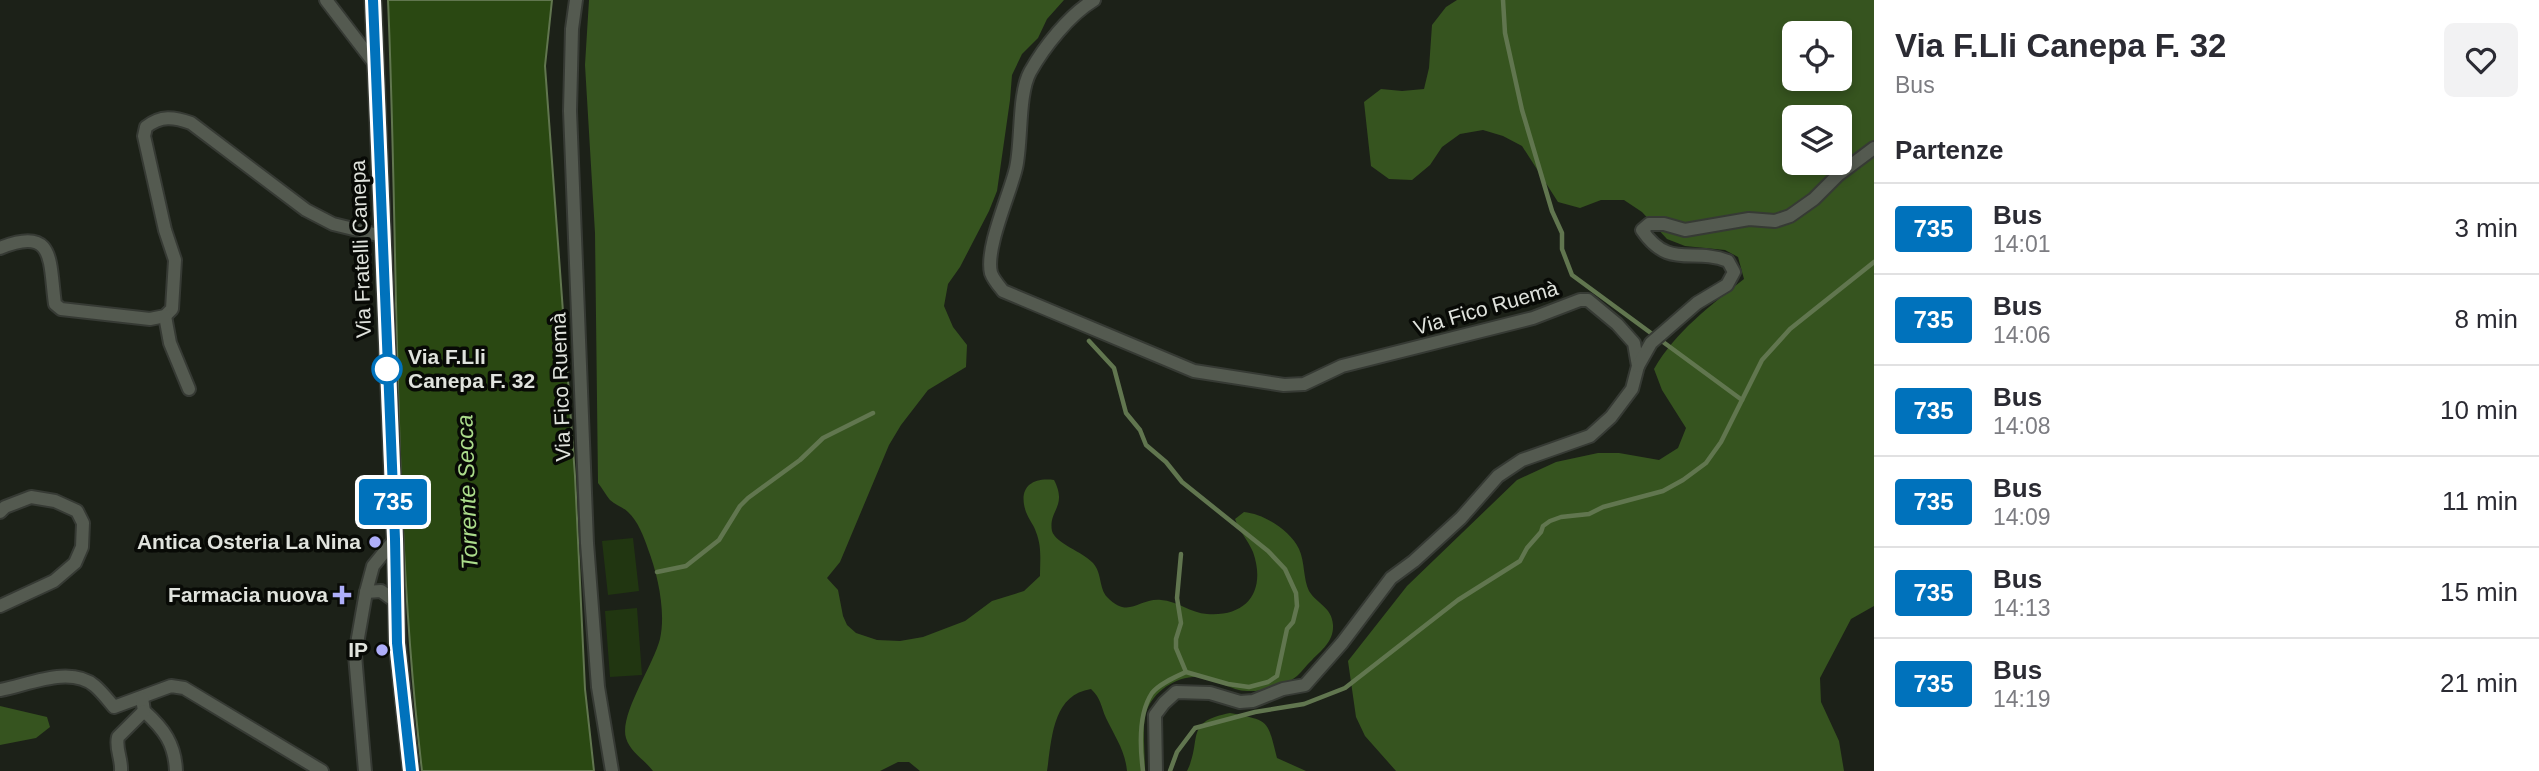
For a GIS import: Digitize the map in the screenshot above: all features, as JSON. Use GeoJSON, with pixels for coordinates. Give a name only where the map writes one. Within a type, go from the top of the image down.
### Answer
{"type":"FeatureCollection","features":[{"type":"Feature","properties":{"kind":"main road","name":"Via Fratelli Canepa"},"geometry":{"type":"LineString","coordinates":[[373,0],[397,643],[411,771]]}},
{"type":"Feature","properties":{"kind":"street"},"geometry":{"type":"LineString","coordinates":[[326,0],[375,64]]}},
{"type":"Feature","properties":{"kind":"street","name":"Via Fico Ruemà"},"geometry":{"type":"LineString","coordinates":[[576,0],[572,29],[570,111],[587,543],[598,687],[612,771]]}},
{"type":"Feature","properties":{"kind":"street","name":"Via Fico Ruemà"},"geometry":{"type":"LineString","coordinates":[[1094,0],[1079,9],[1059,31],[1029,74],[1016,168],[996,231],[992,259],[991,273],[1003,291],[1194,371],[1284,385],[1304,384],[1342,366],[1452,341],[1484,329],[1533,318],[1580,300],[1588,300],[1617,324],[1634,343],[1638,366]]}},
{"type":"Feature","properties":{"kind":"street"},"geometry":{"type":"LineString","coordinates":[[0,248],[27,240],[40,243],[48,250],[55,304],[61,309],[150,319],[165,316],[172,309],[175,260],[165,230],[144,136],[146,127],[154,120],[174,117],[191,123],[306,211],[333,224],[382,236]]}},
{"type":"Feature","properties":{"kind":"street"},"geometry":{"type":"LineString","coordinates":[[1156,771],[1155,715],[1176,692],[1210,693],[1240,702],[1253,701],[1283,689],[1306,685],[1391,578],[1461,518],[1498,476],[1522,460],[1590,436],[1611,417],[1632,390],[1638,366],[1651,343],[1697,303],[1727,285],[1734,272],[1728,261],[1714,256],[1676,256],[1652,245],[1642,230],[1649,224],[1664,223],[1685,230],[1749,219],[1775,221],[1790,216],[1874,148]]}},
{"type":"Feature","properties":{"kind":"street"},"geometry":{"type":"LineString","coordinates":[[165,316],[170,343],[189,388]]}},
{"type":"Feature","properties":{"kind":"street"},"geometry":{"type":"LineString","coordinates":[[0,512],[5,507],[31,497],[55,501],[77,512],[83,523],[82,547],[75,563],[54,581],[0,606]]}},
{"type":"Feature","properties":{"kind":"street"},"geometry":{"type":"LineString","coordinates":[[365,771],[355,655],[373,566],[395,539]]}},
{"type":"Feature","properties":{"kind":"street"},"geometry":{"type":"LineString","coordinates":[[366,592],[381,591],[395,601]]}},
{"type":"Feature","properties":{"kind":"street"},"geometry":{"type":"LineString","coordinates":[[0,690],[63,677],[80,679],[94,685],[114,707],[143,704]]}},
{"type":"Feature","properties":{"kind":"street"},"geometry":{"type":"LineString","coordinates":[[121,771],[118,737],[143,704],[171,687],[184,688],[322,771]]}},
{"type":"Feature","properties":{"kind":"street"},"geometry":{"type":"LineString","coordinates":[[143,704],[168,738],[175,753],[176,771]]}},
{"type":"Feature","properties":{"kind":"shaded area"},"geometry":{"type":"Polygon","coordinates":[[[589,0],[1064,0],[1047,19],[1038,38],[1022,54],[1012,75],[997,191],[960,267],[948,284],[944,306],[953,327],[967,345],[966,367],[928,390],[901,425],[889,445],[840,562],[827,578],[838,590],[847,625],[856,633],[877,640],[900,641],[923,637],[965,621],[992,601],[1024,591],[1040,576],[1039,543],[1026,512],[1024,497],[1025,491],[1032,483],[1038,480],[1054,480],[1059,496],[1052,524],[1054,535],[1093,563],[1104,593],[1121,607],[1128,608],[1161,600],[1207,614],[1234,611],[1251,598],[1257,578],[1253,552],[1235,519],[1244,512],[1276,524],[1295,542],[1301,554],[1309,591],[1332,619],[1332,636],[1323,649],[1292,680],[1266,689],[1241,690],[1201,677],[1176,681],[1168,686],[1155,697],[1146,712],[1145,771],[1127,771],[1119,744],[1099,699],[1091,689],[1078,693],[1061,709],[1053,733],[1047,771],[920,771],[909,762],[898,762],[880,771],[653,771],[631,748],[625,728],[632,704],[660,639],[662,617],[658,582],[638,524],[628,512],[610,500],[598,483],[595,233],[585,65],[589,0]]]}},
{"type":"Feature","properties":{"kind":"shaded area"},"geometry":{"type":"Polygon","coordinates":[[[1457,0],[1874,0],[1874,606],[1851,619],[1820,678],[1821,702],[1839,741],[1844,771],[1396,771],[1365,736],[1356,717],[1348,661],[1407,586],[1517,480],[1556,462],[1598,453],[1619,453],[1659,460],[1678,448],[1686,428],[1662,390],[1654,369],[1683,331],[1744,279],[1738,257],[1725,250],[1685,246],[1667,239],[1642,212],[1624,200],[1601,200],[1580,208],[1558,202],[1522,146],[1503,136],[1483,130],[1460,134],[1442,147],[1430,165],[1412,180],[1389,179],[1371,166],[1364,102],[1381,89],[1424,89],[1429,68],[1432,25],[1446,7],[1457,0]]]}},
{"type":"Feature","properties":{"kind":"shaded area"},"geometry":{"type":"Polygon","coordinates":[[[633,538],[639,591],[608,595],[602,541],[633,538]]]}},
{"type":"Feature","properties":{"kind":"shaded area"},"geometry":{"type":"Polygon","coordinates":[[[637,608],[642,675],[610,677],[605,611],[637,608]]]}},
{"type":"Feature","properties":{"kind":"shaded area"},"geometry":{"type":"Polygon","coordinates":[[[0,706],[47,717],[50,727],[36,738],[0,745],[0,706]]]}},
{"type":"Feature","properties":{"kind":"shaded area"},"geometry":{"type":"Polygon","coordinates":[[[1230,713],[1260,720],[1268,729],[1277,758],[1306,771],[1187,771],[1200,727],[1206,721],[1230,713]]]}},
{"type":"Feature","properties":{"kind":"water","name":"Torrente Secca"},"geometry":{"type":"Polygon","coordinates":[[[388,0],[552,0],[545,66],[575,476],[585,689],[594,771],[422,771],[412,675],[401,482],[388,0]]]}},
{"type":"Feature","properties":{"kind":"waterway"},"geometry":{"type":"LineString","coordinates":[[1503,0],[1505,33],[1522,110],[1552,211],[1562,233],[1562,249],[1572,275],[1742,400]]}},
{"type":"Feature","properties":{"kind":"waterway"},"geometry":{"type":"LineString","coordinates":[[1170,771],[1177,752],[1195,728],[1255,712],[1304,704],[1345,688],[1458,600],[1520,561],[1543,526],[1550,521],[1589,514],[1603,507],[1663,491],[1683,480],[1706,463],[1721,442],[1762,360],[1790,329],[1874,262]]}},
{"type":"Feature","properties":{"kind":"waterway"},"geometry":{"type":"LineString","coordinates":[[1089,341],[1114,368],[1126,413],[1140,430],[1146,445],[1166,462],[1182,482],[1268,551],[1285,569],[1296,593],[1297,606],[1293,622],[1287,629],[1277,676],[1268,682],[1249,687],[1186,672],[1152,693],[1142,721],[1143,771]]}},
{"type":"Feature","properties":{"kind":"waterway"},"geometry":{"type":"LineString","coordinates":[[657,572],[686,566],[719,540],[748,498],[800,460],[823,438],[873,413]]}},
{"type":"Feature","properties":{"kind":"waterway"},"geometry":{"type":"LineString","coordinates":[[1181,554],[1177,598],[1181,623],[1176,648],[1186,672]]}},
{"type":"Feature","properties":{"kind":"bus line","name":"735"},"geometry":{"type":"LineString","coordinates":[[373,0],[397,643],[411,771]]}},
{"type":"Feature","properties":{"kind":"place","name":"Via F.Lli Canepa F. 32"},"geometry":{"type":"Point","coordinates":[387,369]}},
{"type":"Feature","properties":{"kind":"place","name":"Antica Osteria La Nina"},"geometry":{"type":"Point","coordinates":[375,542]}},
{"type":"Feature","properties":{"kind":"place","name":"Farmacia nuova"},"geometry":{"type":"Point","coordinates":[342,595]}},
{"type":"Feature","properties":{"kind":"place","name":"IP"},"geometry":{"type":"Point","coordinates":[382,650]}}]}
